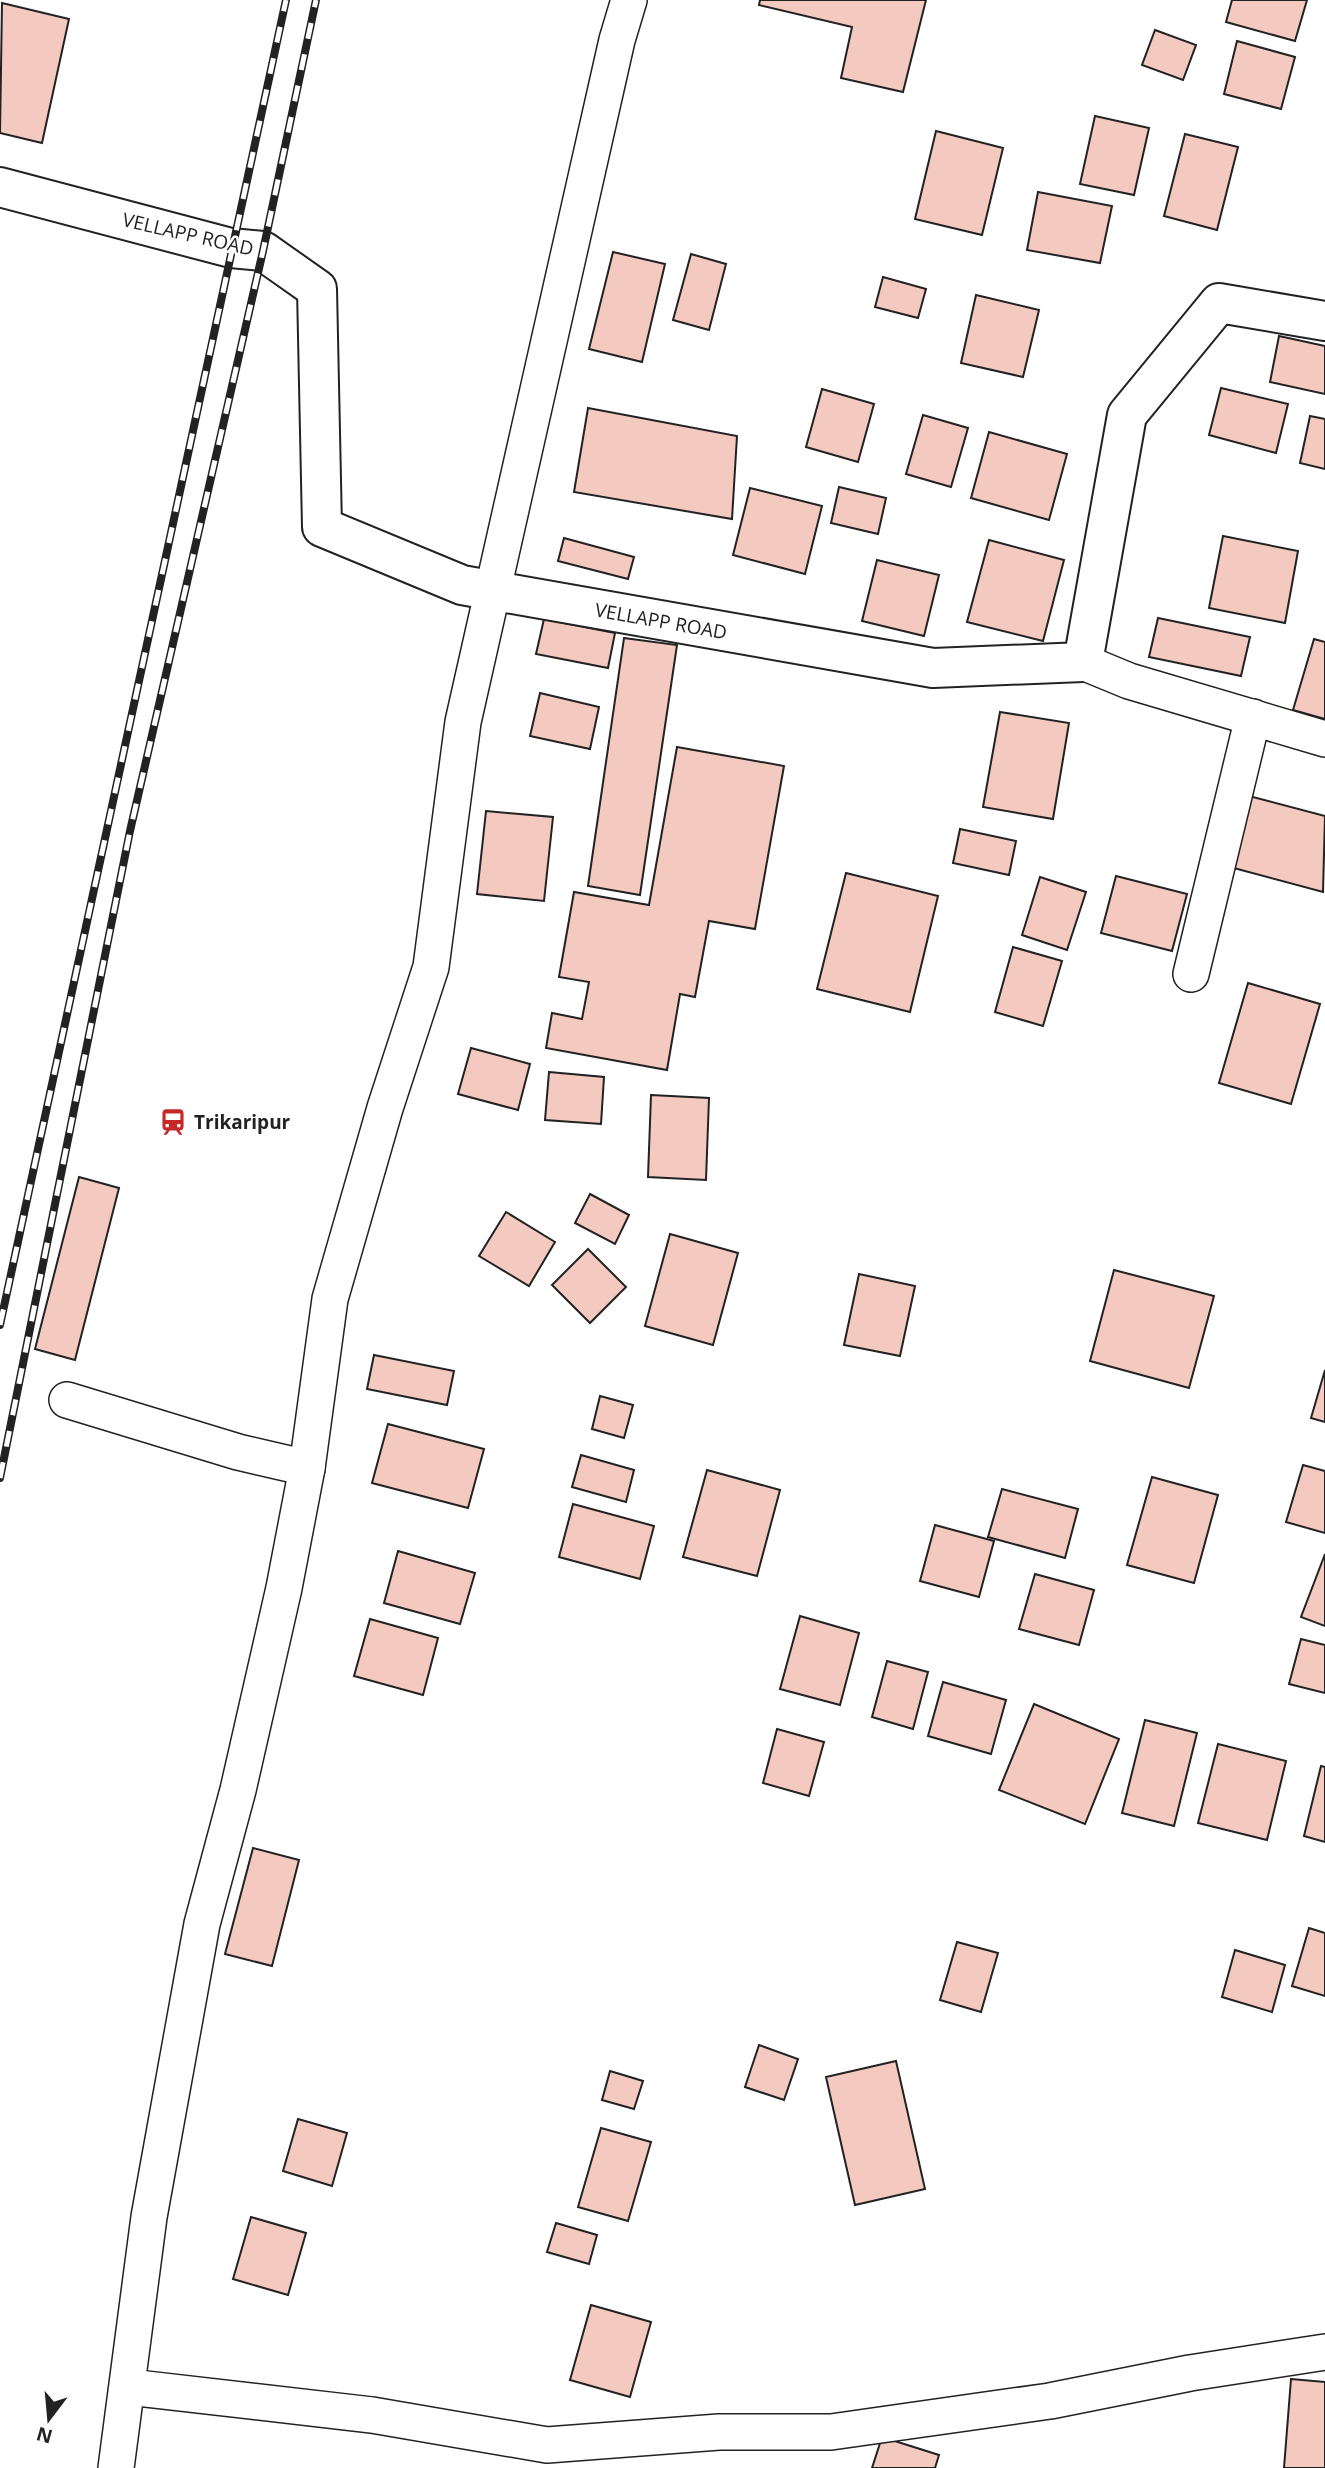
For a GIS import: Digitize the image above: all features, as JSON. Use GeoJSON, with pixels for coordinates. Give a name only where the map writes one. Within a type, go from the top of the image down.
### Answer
{"type":"FeatureCollection","features":[{"type":"Feature","properties":{"kind":"main road","name":"VELLAPP ROAD"},"geometry":{"type":"LineString","coordinates":[[0,187],[231,248],[263,251],[317,289],[321,527],[462,585],[495,591],[933,668],[1083,662]]}},
{"type":"Feature","properties":{"kind":"main road"},"geometry":{"type":"LineString","coordinates":[[1083,662],[1127,415],[1219,303],[1325,321]]}},
{"type":"Feature","properties":{"kind":"street"},"geometry":{"type":"LineString","coordinates":[[116,2468],[129,2387],[149,2217],[202,1924],[250,1737],[284,1588],[307,1468],[330,1299],[385,1108],[430,967],[463,722],[495,591],[617,40],[629,0]]}},
{"type":"Feature","properties":{"kind":"street"},"geometry":{"type":"LineString","coordinates":[[1083,662],[1129,681],[1325,739]]}},
{"type":"Feature","properties":{"kind":"street"},"geometry":{"type":"LineString","coordinates":[[1191,974],[1253,717]]}},
{"type":"Feature","properties":{"kind":"street"},"geometry":{"type":"LineString","coordinates":[[67,1400],[213,1445],[307,1468]]}},
{"type":"Feature","properties":{"kind":"street"},"geometry":{"type":"LineString","coordinates":[[129,2387],[372,2415],[547,2445],[719,2432],[831,2432],[1050,2401],[1190,2373],[1325,2352]]}},
{"type":"Feature","properties":{"kind":"building"},"geometry":{"type":"Polygon","coordinates":[[[760,0],[926,0],[903,92],[841,78],[852,27],[759,5],[760,0]]]}},
{"type":"Feature","properties":{"kind":"building"},"geometry":{"type":"Polygon","coordinates":[[[1232,0],[1307,0],[1295,41],[1226,22],[1232,0]]]}},
{"type":"Feature","properties":{"kind":"building"},"geometry":{"type":"Polygon","coordinates":[[[2,3],[69,19],[42,143],[0,133],[2,3]]]}},
{"type":"Feature","properties":{"kind":"building"},"geometry":{"type":"Polygon","coordinates":[[[1155,30],[1196,45],[1183,80],[1142,65],[1155,30]]]}},
{"type":"Feature","properties":{"kind":"building"},"geometry":{"type":"Polygon","coordinates":[[[1237,41],[1295,57],[1281,109],[1224,94],[1237,41]]]}},
{"type":"Feature","properties":{"kind":"building"},"geometry":{"type":"Polygon","coordinates":[[[1095,116],[1149,128],[1134,195],[1080,184],[1095,116]]]}},
{"type":"Feature","properties":{"kind":"building"},"geometry":{"type":"Polygon","coordinates":[[[936,131],[1003,148],[982,235],[915,219],[936,131]]]}},
{"type":"Feature","properties":{"kind":"building"},"geometry":{"type":"Polygon","coordinates":[[[1185,134],[1238,147],[1217,230],[1164,216],[1185,134]]]}},
{"type":"Feature","properties":{"kind":"building"},"geometry":{"type":"Polygon","coordinates":[[[1038,192],[1112,206],[1100,263],[1027,250],[1038,192]]]}},
{"type":"Feature","properties":{"kind":"building"},"geometry":{"type":"Polygon","coordinates":[[[613,252],[665,264],[642,362],[589,349],[613,252]]]}},
{"type":"Feature","properties":{"kind":"building"},"geometry":{"type":"Polygon","coordinates":[[[691,254],[726,264],[709,330],[673,320],[691,254]]]}},
{"type":"Feature","properties":{"kind":"building"},"geometry":{"type":"Polygon","coordinates":[[[883,277],[926,289],[918,318],[875,307],[883,277]]]}},
{"type":"Feature","properties":{"kind":"building"},"geometry":{"type":"Polygon","coordinates":[[[976,295],[1039,310],[1023,377],[961,363],[976,295]]]}},
{"type":"Feature","properties":{"kind":"building"},"geometry":{"type":"Polygon","coordinates":[[[1279,336],[1325,346],[1325,394],[1270,382],[1279,336]]]}},
{"type":"Feature","properties":{"kind":"building"},"geometry":{"type":"Polygon","coordinates":[[[1221,388],[1288,404],[1276,453],[1209,435],[1221,388]]]}},
{"type":"Feature","properties":{"kind":"building"},"geometry":{"type":"Polygon","coordinates":[[[822,389],[874,404],[858,462],[806,447],[822,389]]]}},
{"type":"Feature","properties":{"kind":"building"},"geometry":{"type":"Polygon","coordinates":[[[588,408],[737,436],[732,519],[574,492],[588,408]]]}},
{"type":"Feature","properties":{"kind":"building"},"geometry":{"type":"Polygon","coordinates":[[[923,415],[968,428],[951,487],[906,474],[923,415]]]}},
{"type":"Feature","properties":{"kind":"building"},"geometry":{"type":"Polygon","coordinates":[[[1310,416],[1325,419],[1325,469],[1300,463],[1310,416]]]}},
{"type":"Feature","properties":{"kind":"building"},"geometry":{"type":"Polygon","coordinates":[[[989,432],[1067,454],[1049,520],[971,498],[989,432]]]}},
{"type":"Feature","properties":{"kind":"building"},"geometry":{"type":"Polygon","coordinates":[[[839,487],[886,498],[878,534],[831,523],[839,487]]]}},
{"type":"Feature","properties":{"kind":"building"},"geometry":{"type":"Polygon","coordinates":[[[750,488],[822,506],[805,574],[733,555],[750,488]]]}},
{"type":"Feature","properties":{"kind":"building"},"geometry":{"type":"Polygon","coordinates":[[[1223,536],[1298,551],[1285,623],[1209,608],[1223,536]]]}},
{"type":"Feature","properties":{"kind":"building"},"geometry":{"type":"Polygon","coordinates":[[[564,538],[634,557],[628,579],[558,561],[564,538]]]}},
{"type":"Feature","properties":{"kind":"building"},"geometry":{"type":"Polygon","coordinates":[[[989,540],[1064,560],[1043,641],[967,622],[989,540]]]}},
{"type":"Feature","properties":{"kind":"building"},"geometry":{"type":"Polygon","coordinates":[[[877,560],[939,575],[924,636],[862,621],[877,560]]]}},
{"type":"Feature","properties":{"kind":"building"},"geometry":{"type":"Polygon","coordinates":[[[1158,618],[1250,637],[1241,676],[1149,657],[1158,618]]]}},
{"type":"Feature","properties":{"kind":"building"},"geometry":{"type":"Polygon","coordinates":[[[544,619],[615,633],[608,668],[536,654],[544,619]]]}},
{"type":"Feature","properties":{"kind":"building"},"geometry":{"type":"Polygon","coordinates":[[[624,638],[677,645],[640,895],[588,886],[624,638]]]}},
{"type":"Feature","properties":{"kind":"building"},"geometry":{"type":"Polygon","coordinates":[[[1314,639],[1325,642],[1325,719],[1293,710],[1314,639]]]}},
{"type":"Feature","properties":{"kind":"building"},"geometry":{"type":"Polygon","coordinates":[[[540,693],[599,707],[590,749],[530,736],[540,693]]]}},
{"type":"Feature","properties":{"kind":"building"},"geometry":{"type":"Polygon","coordinates":[[[1000,712],[1069,723],[1053,819],[983,807],[1000,712]]]}},
{"type":"Feature","properties":{"kind":"building"},"geometry":{"type":"Polygon","coordinates":[[[677,747],[784,766],[755,929],[709,921],[695,997],[680,994],[667,1070],[546,1048],[552,1013],[582,1019],[589,982],[559,977],[574,892],[649,905],[677,747]]]}},
{"type":"Feature","properties":{"kind":"building"},"geometry":{"type":"Polygon","coordinates":[[[1249,796],[1325,816],[1323,892],[1230,867],[1249,796]]]}},
{"type":"Feature","properties":{"kind":"building"},"geometry":{"type":"Polygon","coordinates":[[[486,811],[553,817],[544,901],[477,894],[486,811]]]}},
{"type":"Feature","properties":{"kind":"building"},"geometry":{"type":"Polygon","coordinates":[[[960,829],[1016,841],[1009,875],[953,863],[960,829]]]}},
{"type":"Feature","properties":{"kind":"building"},"geometry":{"type":"Polygon","coordinates":[[[846,873],[938,896],[910,1012],[817,989],[846,873]]]}},
{"type":"Feature","properties":{"kind":"building"},"geometry":{"type":"Polygon","coordinates":[[[1116,876],[1187,894],[1172,951],[1101,933],[1116,876]]]}},
{"type":"Feature","properties":{"kind":"building"},"geometry":{"type":"Polygon","coordinates":[[[1040,877],[1086,892],[1067,950],[1022,935],[1040,877]]]}},
{"type":"Feature","properties":{"kind":"building"},"geometry":{"type":"Polygon","coordinates":[[[1013,947],[1062,961],[1043,1026],[995,1012],[1013,947]]]}},
{"type":"Feature","properties":{"kind":"building"},"geometry":{"type":"Polygon","coordinates":[[[1248,983],[1320,1004],[1291,1104],[1219,1083],[1248,983]]]}},
{"type":"Feature","properties":{"kind":"building"},"geometry":{"type":"Polygon","coordinates":[[[471,1048],[530,1064],[518,1110],[458,1094],[471,1048]]]}},
{"type":"Feature","properties":{"kind":"building"},"geometry":{"type":"Polygon","coordinates":[[[549,1072],[604,1077],[601,1124],[545,1120],[549,1072]]]}},
{"type":"Feature","properties":{"kind":"building"},"geometry":{"type":"Polygon","coordinates":[[[651,1095],[709,1098],[706,1180],[648,1177],[651,1095]]]}},
{"type":"Feature","properties":{"kind":"building"},"geometry":{"type":"Polygon","coordinates":[[[79,1177],[119,1188],[75,1360],[35,1349],[79,1177]]]}},
{"type":"Feature","properties":{"kind":"building"},"geometry":{"type":"Polygon","coordinates":[[[590,1194],[629,1215],[615,1244],[575,1223],[590,1194]]]}},
{"type":"Feature","properties":{"kind":"building"},"geometry":{"type":"Polygon","coordinates":[[[506,1212],[555,1242],[529,1286],[479,1256],[506,1212]]]}},
{"type":"Feature","properties":{"kind":"building"},"geometry":{"type":"Polygon","coordinates":[[[670,1234],[738,1253],[713,1345],[645,1326],[670,1234]]]}},
{"type":"Feature","properties":{"kind":"building"},"geometry":{"type":"Polygon","coordinates":[[[588,1249],[626,1287],[590,1323],[552,1285],[588,1249]]]}},
{"type":"Feature","properties":{"kind":"building"},"geometry":{"type":"Polygon","coordinates":[[[1114,1270],[1214,1296],[1189,1388],[1090,1361],[1114,1270]]]}},
{"type":"Feature","properties":{"kind":"building"},"geometry":{"type":"Polygon","coordinates":[[[859,1274],[915,1286],[900,1356],[844,1345],[859,1274]]]}},
{"type":"Feature","properties":{"kind":"building"},"geometry":{"type":"Polygon","coordinates":[[[374,1355],[454,1371],[447,1405],[367,1389],[374,1355]]]}},
{"type":"Feature","properties":{"kind":"building"},"geometry":{"type":"Polygon","coordinates":[[[1325,1370],[1325,1422],[1311,1418],[1325,1370]]]}},
{"type":"Feature","properties":{"kind":"building"},"geometry":{"type":"Polygon","coordinates":[[[600,1396],[633,1405],[624,1438],[592,1429],[600,1396]]]}},
{"type":"Feature","properties":{"kind":"building"},"geometry":{"type":"Polygon","coordinates":[[[388,1424],[484,1449],[468,1508],[372,1483],[388,1424]]]}},
{"type":"Feature","properties":{"kind":"building"},"geometry":{"type":"Polygon","coordinates":[[[581,1455],[634,1470],[626,1502],[572,1487],[581,1455]]]}},
{"type":"Feature","properties":{"kind":"building"},"geometry":{"type":"Polygon","coordinates":[[[1303,1465],[1325,1471],[1325,1533],[1286,1522],[1303,1465]]]}},
{"type":"Feature","properties":{"kind":"building"},"geometry":{"type":"Polygon","coordinates":[[[707,1470],[780,1490],[757,1576],[683,1557],[707,1470]]]}},
{"type":"Feature","properties":{"kind":"building"},"geometry":{"type":"Polygon","coordinates":[[[1152,1477],[1218,1495],[1194,1583],[1127,1565],[1152,1477]]]}},
{"type":"Feature","properties":{"kind":"building"},"geometry":{"type":"Polygon","coordinates":[[[1002,1489],[1078,1509],[1065,1558],[988,1537],[1002,1489]]]}},
{"type":"Feature","properties":{"kind":"building"},"geometry":{"type":"Polygon","coordinates":[[[573,1504],[654,1526],[640,1579],[559,1557],[573,1504]]]}},
{"type":"Feature","properties":{"kind":"building"},"geometry":{"type":"Polygon","coordinates":[[[935,1525],[994,1541],[979,1597],[920,1581],[935,1525]]]}},
{"type":"Feature","properties":{"kind":"building"},"geometry":{"type":"Polygon","coordinates":[[[398,1551],[475,1573],[460,1624],[384,1603],[398,1551]]]}},
{"type":"Feature","properties":{"kind":"building"},"geometry":{"type":"Polygon","coordinates":[[[1325,1554],[1325,1626],[1301,1617],[1325,1554]]]}},
{"type":"Feature","properties":{"kind":"building"},"geometry":{"type":"Polygon","coordinates":[[[1035,1574],[1094,1590],[1079,1645],[1019,1629],[1035,1574]]]}},
{"type":"Feature","properties":{"kind":"building"},"geometry":{"type":"Polygon","coordinates":[[[800,1616],[859,1633],[840,1705],[780,1689],[800,1616]]]}},
{"type":"Feature","properties":{"kind":"building"},"geometry":{"type":"Polygon","coordinates":[[[370,1619],[438,1638],[423,1695],[354,1676],[370,1619]]]}},
{"type":"Feature","properties":{"kind":"building"},"geometry":{"type":"Polygon","coordinates":[[[1301,1639],[1325,1645],[1325,1693],[1289,1684],[1301,1639]]]}},
{"type":"Feature","properties":{"kind":"building"},"geometry":{"type":"Polygon","coordinates":[[[887,1661],[928,1672],[913,1729],[872,1717],[887,1661]]]}},
{"type":"Feature","properties":{"kind":"building"},"geometry":{"type":"Polygon","coordinates":[[[943,1682],[1006,1700],[991,1754],[928,1736],[943,1682]]]}},
{"type":"Feature","properties":{"kind":"building"},"geometry":{"type":"Polygon","coordinates":[[[1034,1704],[1119,1739],[1085,1824],[999,1790],[1034,1704]]]}},
{"type":"Feature","properties":{"kind":"building"},"geometry":{"type":"Polygon","coordinates":[[[1145,1720],[1197,1733],[1174,1826],[1122,1813],[1145,1720]]]}},
{"type":"Feature","properties":{"kind":"building"},"geometry":{"type":"Polygon","coordinates":[[[777,1729],[824,1742],[809,1796],[763,1783],[777,1729]]]}},
{"type":"Feature","properties":{"kind":"building"},"geometry":{"type":"Polygon","coordinates":[[[1218,1744],[1286,1761],[1267,1840],[1198,1823],[1218,1744]]]}},
{"type":"Feature","properties":{"kind":"building"},"geometry":{"type":"Polygon","coordinates":[[[1321,1766],[1325,1767],[1325,1842],[1304,1836],[1321,1766]]]}},
{"type":"Feature","properties":{"kind":"building"},"geometry":{"type":"Polygon","coordinates":[[[253,1848],[299,1860],[272,1966],[225,1954],[253,1848]]]}},
{"type":"Feature","properties":{"kind":"building"},"geometry":{"type":"Polygon","coordinates":[[[1309,1928],[1325,1933],[1325,1996],[1292,1986],[1309,1928]]]}},
{"type":"Feature","properties":{"kind":"building"},"geometry":{"type":"Polygon","coordinates":[[[957,1942],[998,1953],[981,2012],[940,2000],[957,1942]]]}},
{"type":"Feature","properties":{"kind":"building"},"geometry":{"type":"Polygon","coordinates":[[[1235,1950],[1285,1965],[1272,2012],[1222,1997],[1235,1950]]]}},
{"type":"Feature","properties":{"kind":"building"},"geometry":{"type":"Polygon","coordinates":[[[759,2045],[798,2059],[784,2100],[745,2087],[759,2045]]]}},
{"type":"Feature","properties":{"kind":"building"},"geometry":{"type":"Polygon","coordinates":[[[896,2061],[925,2189],[855,2205],[826,2077],[896,2061]]]}},
{"type":"Feature","properties":{"kind":"building"},"geometry":{"type":"Polygon","coordinates":[[[610,2071],[643,2081],[634,2109],[602,2100],[610,2071]]]}},
{"type":"Feature","properties":{"kind":"building"},"geometry":{"type":"Polygon","coordinates":[[[298,2119],[347,2133],[332,2186],[283,2171],[298,2119]]]}},
{"type":"Feature","properties":{"kind":"building"},"geometry":{"type":"Polygon","coordinates":[[[601,2128],[651,2142],[628,2221],[578,2207],[601,2128]]]}},
{"type":"Feature","properties":{"kind":"building"},"geometry":{"type":"Polygon","coordinates":[[[251,2217],[306,2233],[288,2295],[233,2279],[251,2217]]]}},
{"type":"Feature","properties":{"kind":"building"},"geometry":{"type":"Polygon","coordinates":[[[556,2223],[597,2235],[589,2264],[547,2252],[556,2223]]]}},
{"type":"Feature","properties":{"kind":"building"},"geometry":{"type":"Polygon","coordinates":[[[591,2305],[651,2322],[630,2397],[570,2380],[591,2305]]]}},
{"type":"Feature","properties":{"kind":"building"},"geometry":{"type":"Polygon","coordinates":[[[1291,2379],[1325,2382],[1325,2468],[1284,2468],[1291,2379]]]}},
{"type":"Feature","properties":{"kind":"building"},"geometry":{"type":"Polygon","coordinates":[[[882,2437],[939,2455],[935,2468],[872,2468],[882,2437]]]}},
{"type":"Feature","properties":{"kind":"railway"},"geometry":{"type":"LineString","coordinates":[[0,1325],[286,0]]}},
{"type":"Feature","properties":{"kind":"railway"},"geometry":{"type":"LineString","coordinates":[[0,1478],[130,831],[263,251],[316,0]]}},
{"type":"Feature","properties":{"kind":"place","name":"Trikaripur"},"geometry":{"type":"Point","coordinates":[173,1122]}}]}
